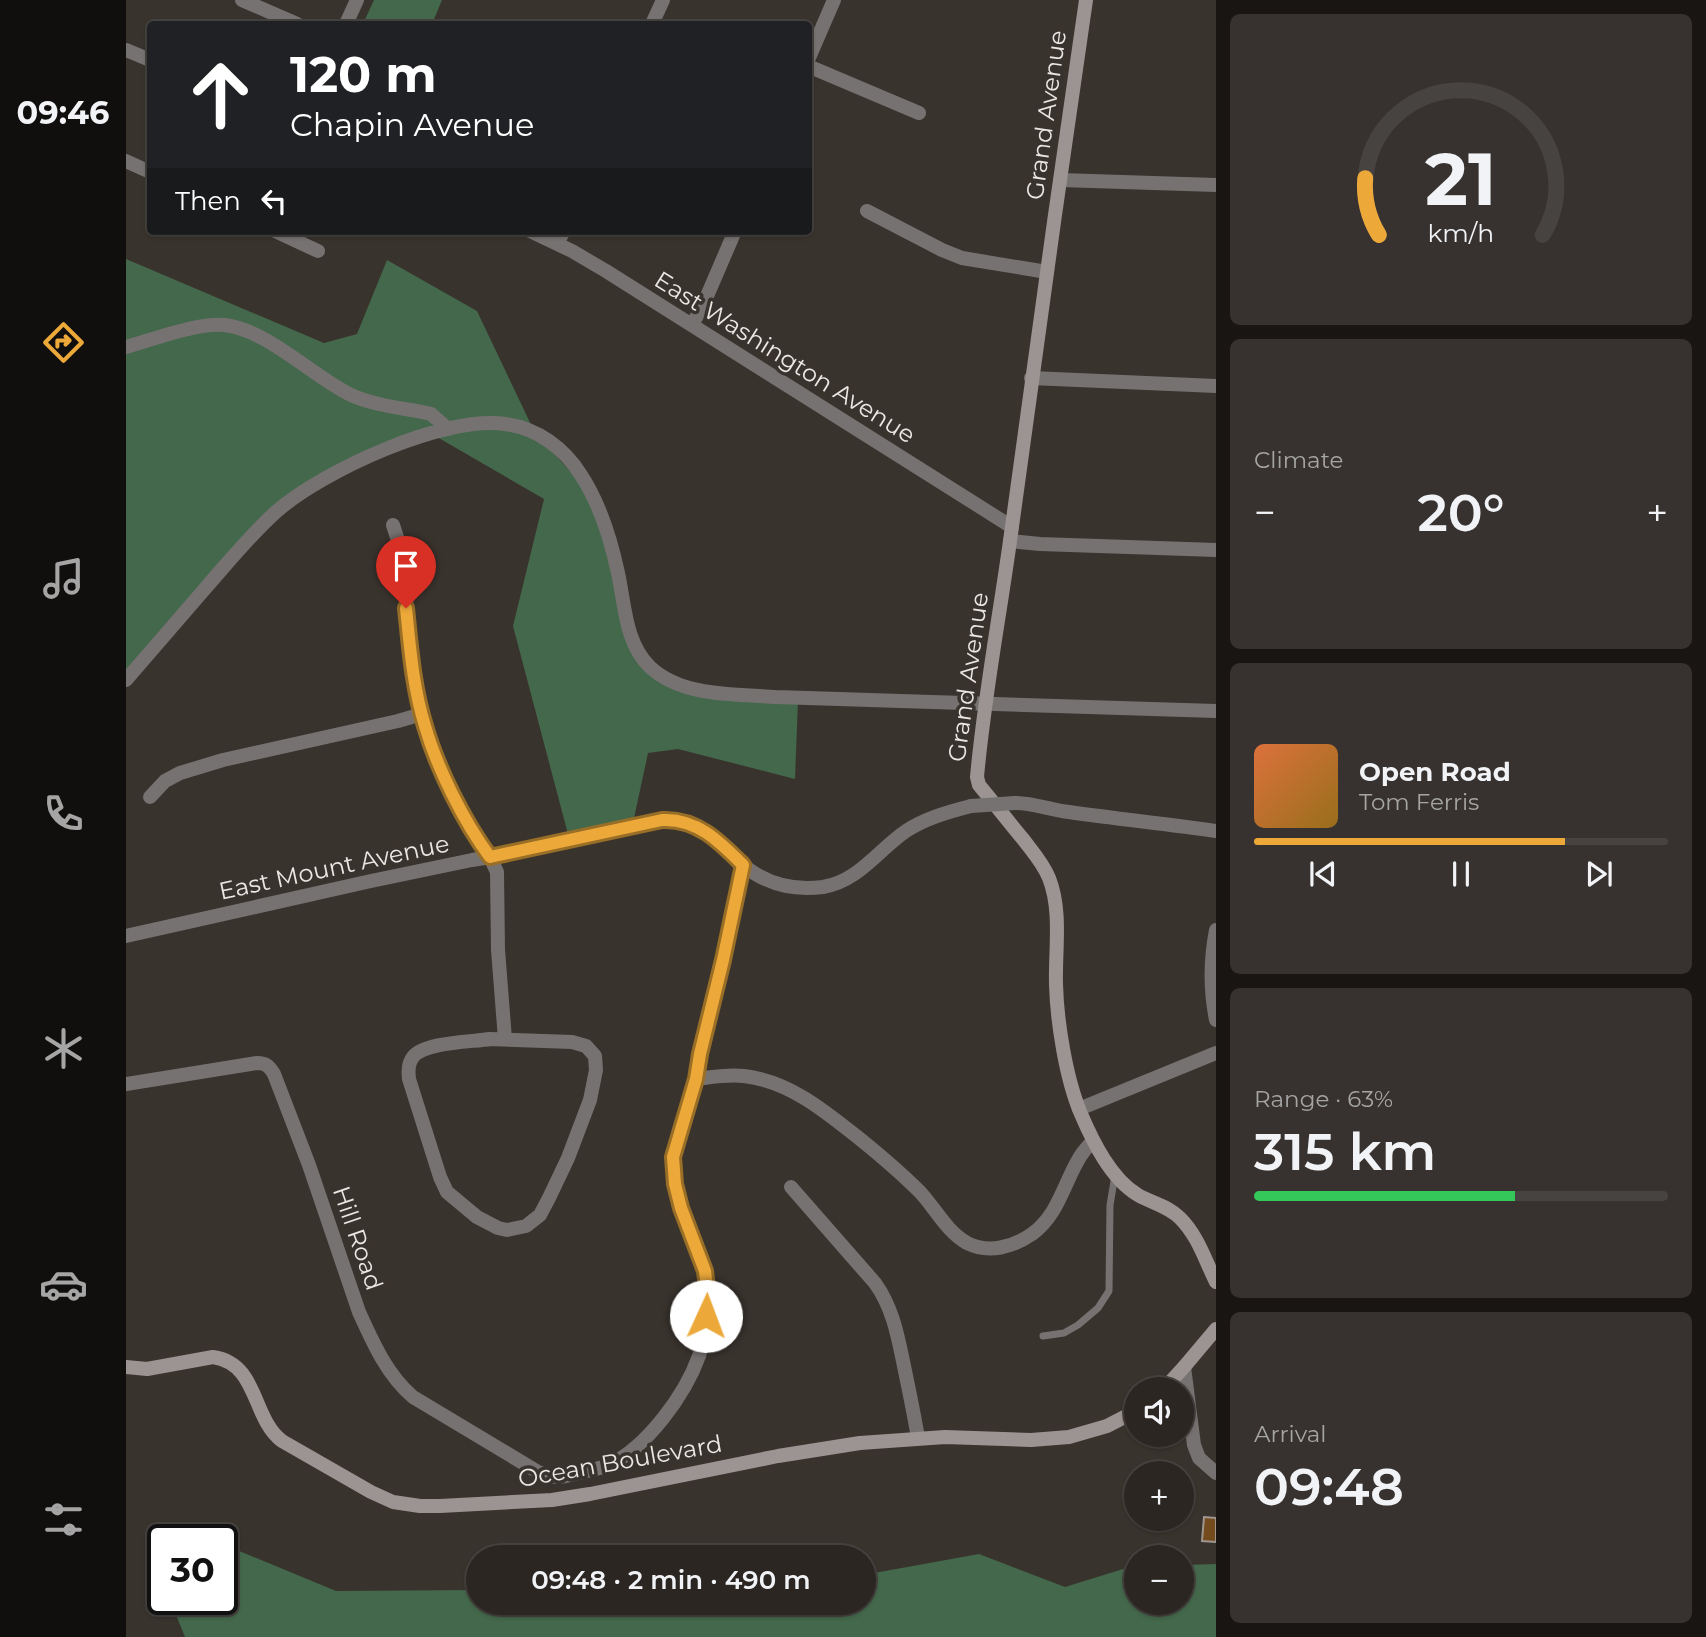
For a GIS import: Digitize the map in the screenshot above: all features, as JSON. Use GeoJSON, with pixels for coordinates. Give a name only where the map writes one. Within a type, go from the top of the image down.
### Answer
{"type":"FeatureCollection","features":[{"type":"Feature","properties":{"kind":"street"},"geometry":{"type":"LineString","coordinates":[[242,0],[290,21]]}},
{"type":"Feature","properties":{"kind":"street"},"geometry":{"type":"LineString","coordinates":[[347,21],[357,0]]}},
{"type":"Feature","properties":{"kind":"street"},"geometry":{"type":"LineString","coordinates":[[812,51],[834,0]]}},
{"type":"Feature","properties":{"kind":"street","name":"Grand Avenue"},"geometry":{"type":"LineString","coordinates":[[1086,0],[977,778],[979,785],[1039,860],[1053,889],[1059,1025],[1079,1109],[1093,1140],[1126,1187],[1179,1216],[1190,1228],[1216,1282]]}},
{"type":"Feature","properties":{"kind":"street"},"geometry":{"type":"LineString","coordinates":[[653,21],[659,1]]}},
{"type":"Feature","properties":{"kind":"street"},"geometry":{"type":"LineString","coordinates":[[126,50],[147,59]]}},
{"type":"Feature","properties":{"kind":"street"},"geometry":{"type":"LineString","coordinates":[[812,68],[919,113]]}},
{"type":"Feature","properties":{"kind":"street"},"geometry":{"type":"LineString","coordinates":[[126,161],[147,171]]}},
{"type":"Feature","properties":{"kind":"street"},"geometry":{"type":"LineString","coordinates":[[1060,180],[1216,185]]}},
{"type":"Feature","properties":{"kind":"street"},"geometry":{"type":"LineString","coordinates":[[867,211],[962,258],[1047,272]]}},
{"type":"Feature","properties":{"kind":"street"},"geometry":{"type":"LineString","coordinates":[[284,235],[318,251]]}},
{"type":"Feature","properties":{"kind":"street"},"geometry":{"type":"LineString","coordinates":[[692,325],[732,235]]}},
{"type":"Feature","properties":{"kind":"street","name":"East Washington Avenue"},"geometry":{"type":"LineString","coordinates":[[561,237],[606,271],[1011,534],[1040,544],[1216,550]]}},
{"type":"Feature","properties":{"kind":"street"},"geometry":{"type":"LineString","coordinates":[[126,347],[199,327],[215,325],[242,328],[257,334],[332,385],[353,396],[431,414],[448,429]]}},
{"type":"Feature","properties":{"kind":"street"},"geometry":{"type":"LineString","coordinates":[[1031,378],[1216,386]]}},
{"type":"Feature","properties":{"kind":"street"},"geometry":{"type":"LineString","coordinates":[[126,680],[221,570],[277,511],[300,494],[371,455],[425,435],[489,423],[513,425],[545,438],[567,456],[581,474],[608,534],[628,625],[638,651],[648,666],[673,682],[715,693],[764,696],[1216,711]]}},
{"type":"Feature","properties":{"kind":"street"},"geometry":{"type":"LineString","coordinates":[[393,526],[403,556],[414,675],[425,727],[454,797],[497,872],[498,950],[505,1039]]}},
{"type":"Feature","properties":{"kind":"street"},"geometry":{"type":"LineString","coordinates":[[150,797],[165,780],[223,760],[422,714]]}},
{"type":"Feature","properties":{"kind":"street","name":"East Mount Avenue"},"geometry":{"type":"LineString","coordinates":[[126,936],[662,820],[685,821],[695,825],[743,865],[766,880],[801,888],[833,884],[858,872],[903,833],[918,824],[935,816],[971,806],[1028,803],[1062,811],[1216,831]]}},
{"type":"Feature","properties":{"kind":"street"},"geometry":{"type":"LineString","coordinates":[[743,865],[696,1079],[743,1075],[791,1090],[836,1120],[893,1166],[922,1195],[952,1232],[969,1244],[982,1248],[1002,1248],[1018,1242],[1044,1223],[1058,1204],[1078,1159],[1093,1140]]}},
{"type":"Feature","properties":{"kind":"street"},"geometry":{"type":"LineString","coordinates":[[1216,930],[1211,975],[1216,1020]]}},
{"type":"Feature","properties":{"kind":"street"},"geometry":{"type":"LineString","coordinates":[[505,1039],[577,1043],[586,1046],[595,1056],[596,1070],[590,1100],[572,1147],[540,1215],[526,1226],[507,1230],[477,1217],[447,1192],[411,1090],[408,1070],[414,1055],[421,1050],[440,1045],[505,1039]]}},
{"type":"Feature","properties":{"kind":"street"},"geometry":{"type":"LineString","coordinates":[[1079,1109],[1216,1053]]}},
{"type":"Feature","properties":{"kind":"street","name":"Hill Road"},"geometry":{"type":"LineString","coordinates":[[126,1084],[257,1063],[269,1066],[309,1165],[359,1312],[391,1373],[413,1397],[538,1472],[555,1479],[608,1465],[628,1453],[653,1430],[674,1403],[699,1355],[708,1286],[703,1263],[681,1208],[673,1166],[674,1151],[696,1079]]}},
{"type":"Feature","properties":{"kind":"street"},"geometry":{"type":"LineString","coordinates":[[791,1187],[876,1283],[889,1304],[918,1438]]}},
{"type":"Feature","properties":{"kind":"street"},"geometry":{"type":"LineString","coordinates":[[1175,1377],[1216,1329]]}},
{"type":"Feature","properties":{"kind":"street","name":"Ocean Boulevard"},"geometry":{"type":"LineString","coordinates":[[126,1367],[147,1369],[213,1357],[223,1359],[247,1379],[274,1436],[393,1502],[440,1506],[552,1500],[823,1448],[918,1438],[1031,1440],[1069,1437],[1107,1426],[1124,1417]]}},
{"type":"Feature","properties":{"kind":"street"},"geometry":{"type":"LineString","coordinates":[[1184,1367],[1194,1445],[1199,1458],[1216,1473]]}},
{"type":"Feature","properties":{"kind":"lane"},"geometry":{"type":"LineString","coordinates":[[1043,1336],[1064,1333],[1078,1325],[1098,1308],[1109,1292],[1110,1205],[1116,1174]]}},
{"type":"Feature","properties":{"kind":"green space"},"geometry":{"type":"Polygon","coordinates":[[[374,0],[442,0],[433,21],[364,21],[374,0]]]}},
{"type":"Feature","properties":{"kind":"green space"},"geometry":{"type":"Polygon","coordinates":[[[126,259],[324,343],[357,334],[387,260],[477,311],[535,433],[591,494],[646,661],[698,693],[798,700],[795,779],[678,749],[648,753],[633,823],[569,838],[513,626],[544,499],[425,430],[283,507],[126,686],[126,259]]]}},
{"type":"Feature","properties":{"kind":"green space"},"geometry":{"type":"Polygon","coordinates":[[[238,1550],[336,1591],[466,1590],[466,1615],[876,1615],[876,1573],[979,1554],[1065,1587],[1124,1569],[1124,1615],[1194,1615],[1194,1565],[1216,1564],[1216,1637],[185,1637],[176,1615],[238,1615],[238,1550]]]}},
{"type":"Feature","properties":{"kind":"building"},"geometry":{"type":"Polygon","coordinates":[[[1204,1517],[1216,1518],[1216,1542],[1202,1541],[1204,1517]]]}},
{"type":"Feature","properties":{"kind":"route"},"geometry":{"type":"LineString","coordinates":[[406,608],[414,675],[425,727],[454,797],[490,857],[671,820],[695,825],[743,865],[696,1079],[673,1157],[675,1184],[681,1208],[705,1271],[708,1286],[706,1316]]}}]}
